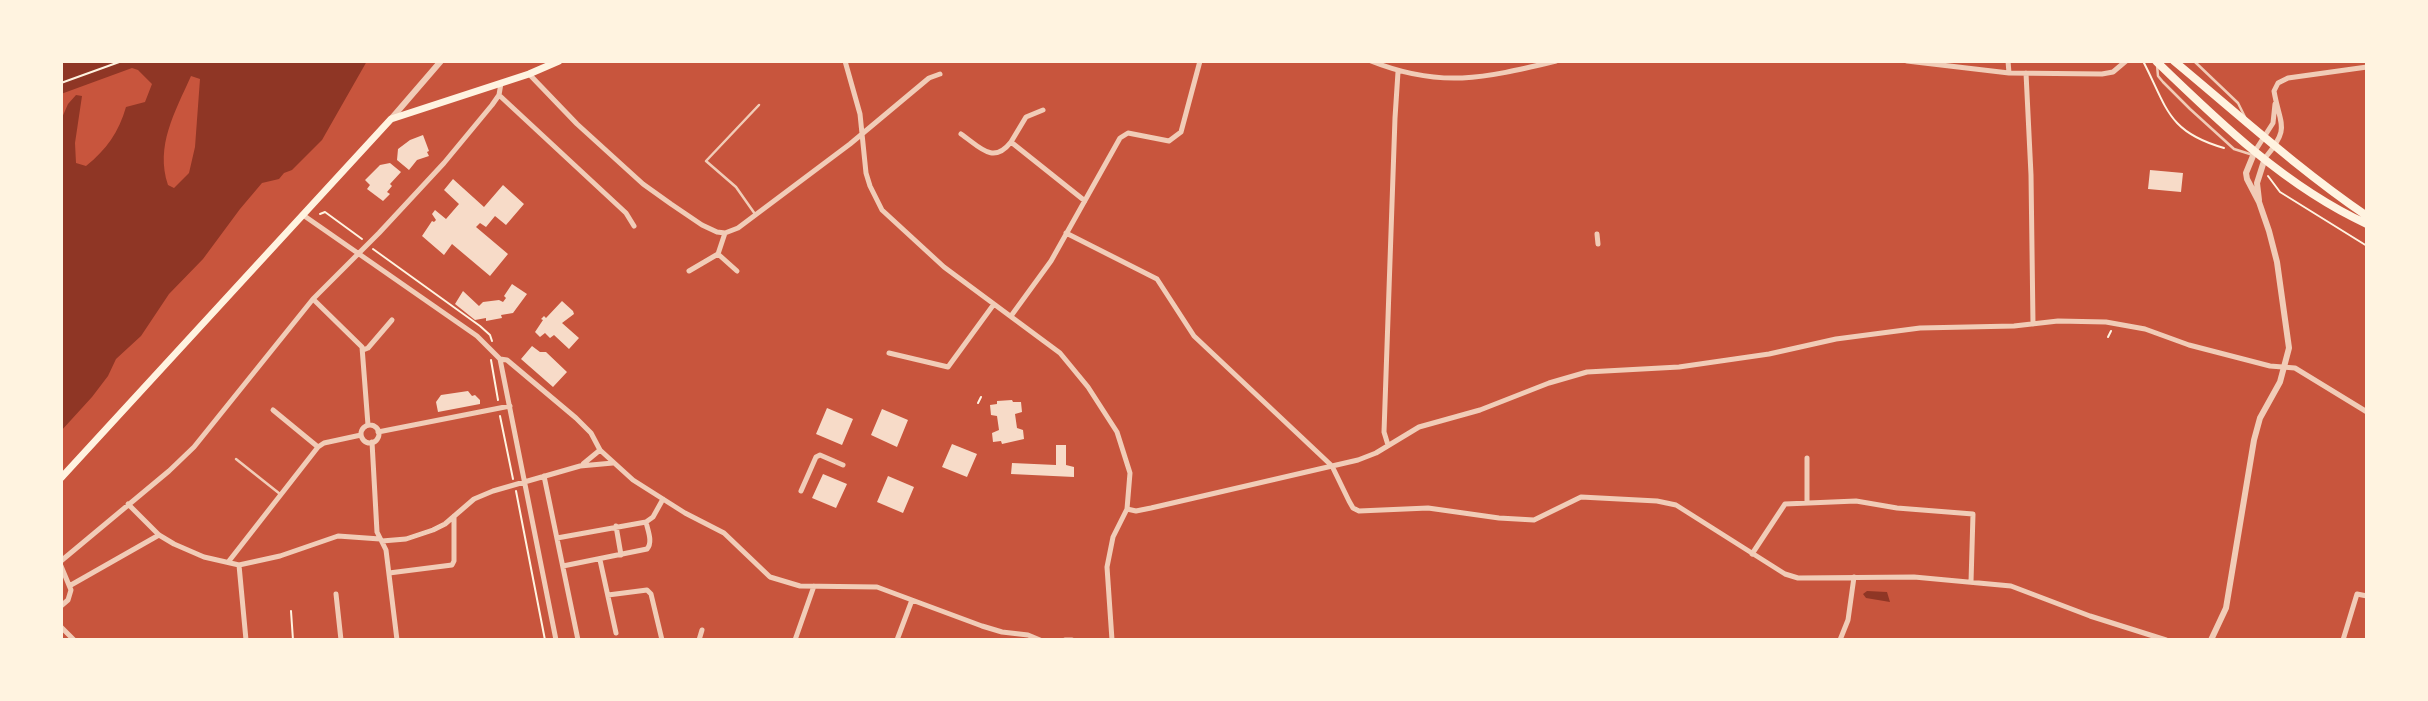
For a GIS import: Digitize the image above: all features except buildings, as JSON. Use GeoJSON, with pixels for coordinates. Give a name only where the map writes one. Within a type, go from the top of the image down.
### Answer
{"type":"FeatureCollection","features":[{"type":"Feature","properties":{"kind":"main road"},"geometry":{"type":"LineString","coordinates":[[61,478],[391,119],[529,74],[559,61]]}},
{"type":"Feature","properties":{"kind":"main road"},"geometry":{"type":"LineString","coordinates":[[2156,61],[2254,153],[2317,196],[2367,223]]}},
{"type":"Feature","properties":{"kind":"main road"},"geometry":{"type":"LineString","coordinates":[[2174,61],[2274,148],[2367,216]]}},
{"type":"Feature","properties":{"kind":"street"},"geometry":{"type":"LineString","coordinates":[[391,119],[441,61]]}},
{"type":"Feature","properties":{"kind":"street"},"geometry":{"type":"LineString","coordinates":[[845,61],[857,103],[870,187],[882,210],[944,267],[1060,353],[1088,387],[1117,432],[1130,473],[1127,509],[1112,537],[1107,567],[1112,640]]}},
{"type":"Feature","properties":{"kind":"street"},"geometry":{"type":"LineString","coordinates":[[1011,316],[1051,261],[1124,134],[1169,141],[1181,132],[1200,61]]}},
{"type":"Feature","properties":{"kind":"street"},"geometry":{"type":"LineString","coordinates":[[1371,61],[1420,77],[1456,79],[1490,76],[1556,61]]}},
{"type":"Feature","properties":{"kind":"street"},"geometry":{"type":"LineString","coordinates":[[1907,61],[2009,73],[2102,74],[2113,72],[2126,61]]}},
{"type":"Feature","properties":{"kind":"street"},"geometry":{"type":"LineString","coordinates":[[2008,61],[2009,73]]}},
{"type":"Feature","properties":{"kind":"street"},"geometry":{"type":"LineString","coordinates":[[2211,640],[2226,608],[2254,440],[2260,418],[2286,366],[2289,348],[2277,261],[2259,202],[2257,183],[2265,158],[2282,132],[2283,125],[2274,88],[2281,80],[2367,67]]}},
{"type":"Feature","properties":{"kind":"street"},"geometry":{"type":"LineString","coordinates":[[1388,446],[1384,432],[1398,72]]}},
{"type":"Feature","properties":{"kind":"street"},"geometry":{"type":"LineString","coordinates":[[2026,73],[2031,175],[2033,324]]}},
{"type":"Feature","properties":{"kind":"street"},"geometry":{"type":"LineString","coordinates":[[529,74],[565,113],[643,184],[702,225],[725,233],[738,228],[862,134],[929,78],[940,74]]}},
{"type":"Feature","properties":{"kind":"street"},"geometry":{"type":"LineString","coordinates":[[61,606],[70,596],[71,585],[61,563],[194,447],[313,299],[359,254],[443,163],[499,95],[500,83]]}},
{"type":"Feature","properties":{"kind":"street"},"geometry":{"type":"LineString","coordinates":[[499,95],[553,142],[626,213],[634,226]]}},
{"type":"Feature","properties":{"kind":"street"},"geometry":{"type":"LineString","coordinates":[[2259,202],[2246,173],[2254,153],[2273,123],[2276,100]]}},
{"type":"Feature","properties":{"kind":"street"},"geometry":{"type":"LineString","coordinates":[[961,134],[989,153],[997,155],[1011,142],[1026,117],[1043,110]]}},
{"type":"Feature","properties":{"kind":"street"},"geometry":{"type":"LineString","coordinates":[[1011,142],[1085,201]]}},
{"type":"Feature","properties":{"kind":"street"},"geometry":{"type":"LineString","coordinates":[[303,215],[477,336],[500,359],[556,640]]}},
{"type":"Feature","properties":{"kind":"street"},"geometry":{"type":"LineString","coordinates":[[689,271],[718,254],[725,233]]}},
{"type":"Feature","properties":{"kind":"street"},"geometry":{"type":"LineString","coordinates":[[1066,233],[1157,279],[1195,336],[1332,466],[1353,508],[1359,511],[1428,508],[1534,520],[1581,497],[1657,501],[1676,505],[1785,574],[1798,578],[1914,577],[2011,586],[2090,616],[2166,640]]}},
{"type":"Feature","properties":{"kind":"street"},"geometry":{"type":"LineString","coordinates":[[1597,234],[1598,244]]}},
{"type":"Feature","properties":{"kind":"street"},"geometry":{"type":"LineString","coordinates":[[718,254],[737,271]]}},
{"type":"Feature","properties":{"kind":"street"},"geometry":{"type":"LineString","coordinates":[[313,299],[361,344],[368,425]]}},
{"type":"Feature","properties":{"kind":"street"},"geometry":{"type":"LineString","coordinates":[[889,353],[948,367],[994,304]]}},
{"type":"Feature","properties":{"kind":"street"},"geometry":{"type":"LineString","coordinates":[[363,350],[368,348],[392,320]]}},
{"type":"Feature","properties":{"kind":"street"},"geometry":{"type":"LineString","coordinates":[[1127,509],[1144,510],[1359,460],[1419,427],[1480,410],[1549,383],[1587,372],[1679,367],[1769,354],[1836,339],[1920,328],[2058,321],[2146,329],[2189,345],[2270,366],[2295,368],[2367,412]]}},
{"type":"Feature","properties":{"kind":"street"},"geometry":{"type":"LineString","coordinates":[[500,359],[507,360],[576,418],[591,433],[600,450],[633,480],[724,533],[771,577],[783,582],[814,586],[877,587],[992,629],[1038,639]]}},
{"type":"Feature","properties":{"kind":"street"},"geometry":{"type":"LineString","coordinates":[[378,432],[510,406]]}},
{"type":"Feature","properties":{"kind":"street"},"geometry":{"type":"LineString","coordinates":[[273,410],[318,447]]}},
{"type":"Feature","properties":{"kind":"street"},"geometry":{"type":"LineString","coordinates":[[368,425],[376,427],[378,432],[378,437],[372,442],[363,440],[361,435],[362,429],[368,425]]}},
{"type":"Feature","properties":{"kind":"street"},"geometry":{"type":"LineString","coordinates":[[229,561],[321,444],[361,435]]}},
{"type":"Feature","properties":{"kind":"street"},"geometry":{"type":"LineString","coordinates":[[372,442],[377,532],[386,550],[397,640]]}},
{"type":"Feature","properties":{"kind":"street"},"geometry":{"type":"LineString","coordinates":[[580,466],[600,450]]}},
{"type":"Feature","properties":{"kind":"street"},"geometry":{"type":"LineString","coordinates":[[801,491],[816,457],[820,455],[843,465]]}},
{"type":"Feature","properties":{"kind":"street"},"geometry":{"type":"LineString","coordinates":[[1807,458],[1807,503]]}},
{"type":"Feature","properties":{"kind":"street"},"geometry":{"type":"LineString","coordinates":[[128,504],[159,535],[185,550],[204,558],[239,565],[279,556],[338,536],[381,540],[406,539],[433,530],[474,499],[580,466],[613,463]]}},
{"type":"Feature","properties":{"kind":"street"},"geometry":{"type":"LineString","coordinates":[[544,476],[578,640]]}},
{"type":"Feature","properties":{"kind":"street"},"geometry":{"type":"LineString","coordinates":[[557,538],[646,522],[653,517],[663,499]]}},
{"type":"Feature","properties":{"kind":"street"},"geometry":{"type":"LineString","coordinates":[[1752,554],[1785,504],[1856,501],[1973,514],[1971,582]]}},
{"type":"Feature","properties":{"kind":"street"},"geometry":{"type":"LineString","coordinates":[[389,573],[452,565],[454,516]]}},
{"type":"Feature","properties":{"kind":"street"},"geometry":{"type":"LineString","coordinates":[[563,566],[600,560],[649,547],[650,536],[646,522]]}},
{"type":"Feature","properties":{"kind":"street"},"geometry":{"type":"LineString","coordinates":[[616,526],[621,555]]}},
{"type":"Feature","properties":{"kind":"street"},"geometry":{"type":"LineString","coordinates":[[71,585],[159,535]]}},
{"type":"Feature","properties":{"kind":"street"},"geometry":{"type":"LineString","coordinates":[[600,560],[616,633]]}},
{"type":"Feature","properties":{"kind":"street"},"geometry":{"type":"LineString","coordinates":[[239,565],[246,640]]}},
{"type":"Feature","properties":{"kind":"street"},"geometry":{"type":"LineString","coordinates":[[1840,640],[1848,621],[1854,577]]}},
{"type":"Feature","properties":{"kind":"street"},"geometry":{"type":"LineString","coordinates":[[795,640],[814,586]]}},
{"type":"Feature","properties":{"kind":"street"},"geometry":{"type":"LineString","coordinates":[[608,595],[647,590],[651,594],[662,640]]}},
{"type":"Feature","properties":{"kind":"street"},"geometry":{"type":"LineString","coordinates":[[336,594],[341,640]]}},
{"type":"Feature","properties":{"kind":"street"},"geometry":{"type":"LineString","coordinates":[[2343,640],[2357,594],[2367,596]]}},
{"type":"Feature","properties":{"kind":"street"},"geometry":{"type":"LineString","coordinates":[[897,640],[912,600]]}},
{"type":"Feature","properties":{"kind":"street"},"geometry":{"type":"LineString","coordinates":[[61,627],[74,640]]}},
{"type":"Feature","properties":{"kind":"street"},"geometry":{"type":"LineString","coordinates":[[699,640],[702,630]]}},
{"type":"Feature","properties":{"kind":"street"},"geometry":{"type":"LineString","coordinates":[[1065,640],[1072,640]]}},
{"type":"Feature","properties":{"kind":"lane"},"geometry":{"type":"LineString","coordinates":[[2194,61],[2238,103],[2250,126]]}},
{"type":"Feature","properties":{"kind":"lane"},"geometry":{"type":"LineString","coordinates":[[755,215],[736,187],[706,160],[759,105]]}},
{"type":"Feature","properties":{"kind":"lane"},"geometry":{"type":"LineString","coordinates":[[236,459],[280,494]]}},
{"type":"Feature","properties":{"kind":"path"},"geometry":{"type":"LineString","coordinates":[[61,83],[122,61]]}},
{"type":"Feature","properties":{"kind":"path"},"geometry":{"type":"LineString","coordinates":[[2143,61],[2162,102],[2178,125],[2199,139],[2230,149]]}},
{"type":"Feature","properties":{"kind":"path"},"geometry":{"type":"LineString","coordinates":[[2268,177],[2280,192],[2367,246]]}},
{"type":"Feature","properties":{"kind":"path"},"geometry":{"type":"LineString","coordinates":[[320,214],[325,212],[364,241]]}},
{"type":"Feature","properties":{"kind":"path"},"geometry":{"type":"LineString","coordinates":[[372,248],[480,326],[490,335],[493,345]]}},
{"type":"Feature","properties":{"kind":"path"},"geometry":{"type":"LineString","coordinates":[[491,358],[499,405]]}},
{"type":"Feature","properties":{"kind":"path"},"geometry":{"type":"LineString","coordinates":[[978,403],[981,397]]}},
{"type":"Feature","properties":{"kind":"path"},"geometry":{"type":"LineString","coordinates":[[500,412],[514,482]]}},
{"type":"Feature","properties":{"kind":"path"},"geometry":{"type":"LineString","coordinates":[[515,489],[545,640]]}},
{"type":"Feature","properties":{"kind":"path"},"geometry":{"type":"LineString","coordinates":[[291,611],[293,640]]}},
{"type":"Feature","properties":{"kind":"shaded area"},"geometry":{"type":"Polygon","coordinates":[[[61,61],[367,61],[322,140],[292,170],[279,179],[262,183],[203,259],[169,294],[141,336],[116,359],[108,376],[92,397],[61,431],[61,120],[68,104],[76,95],[82,96],[75,143],[76,163],[86,166],[111,140],[126,107],[145,102],[152,84],[138,70],[132,68],[61,94],[61,61]],[[191,76],[173,116],[165,143],[165,171],[168,185],[174,188],[189,173],[195,147],[200,79],[191,76]]]}},
{"type":"Feature","properties":{"kind":"shaded area"},"geometry":{"type":"Polygon","coordinates":[[[1867,591],[1887,592],[1890,602],[1866,598],[1863,594],[1867,591]]]}}]}
